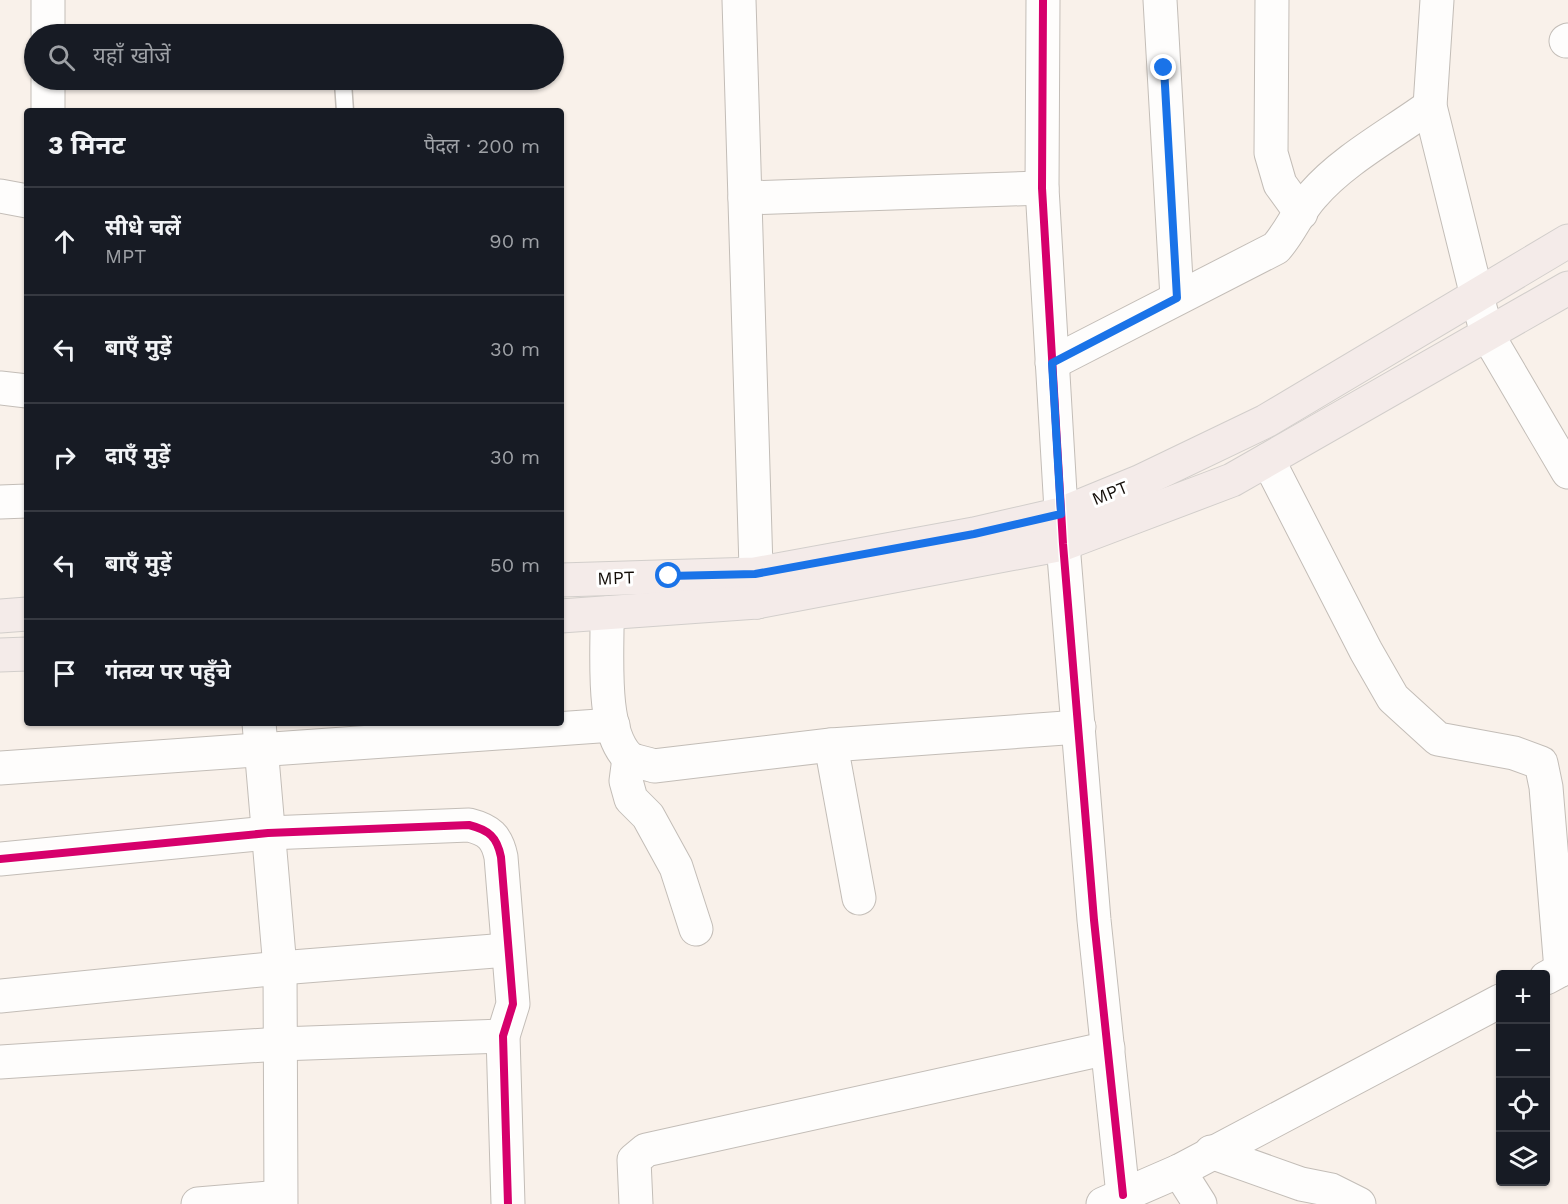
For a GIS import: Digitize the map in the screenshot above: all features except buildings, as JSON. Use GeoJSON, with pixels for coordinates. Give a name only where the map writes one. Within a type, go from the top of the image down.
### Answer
{"type":"FeatureCollection","features":[{"type":"Feature","properties":{"kind":"main road","name":"MPT"},"geometry":{"type":"LineString","coordinates":[[564,580],[756,588],[974,534],[1062,529],[1138,482],[1266,421],[1568,241]]}},
{"type":"Feature","properties":{"kind":"main road"},"geometry":{"type":"LineString","coordinates":[[1062,529],[1232,480],[1568,288]]}},
{"type":"Feature","properties":{"kind":"main road"},"geometry":{"type":"LineString","coordinates":[[564,616],[607,613],[756,588]]}},
{"type":"Feature","properties":{"kind":"main road"},"geometry":{"type":"LineString","coordinates":[[0,616],[24,614]]}},
{"type":"Feature","properties":{"kind":"main road"},"geometry":{"type":"LineString","coordinates":[[0,655],[24,654]]}},
{"type":"Feature","properties":{"kind":"street"},"geometry":{"type":"LineString","coordinates":[[48,0],[48,24]]}},
{"type":"Feature","properties":{"kind":"street"},"geometry":{"type":"LineString","coordinates":[[739,0],[756,588]]}},
{"type":"Feature","properties":{"kind":"street"},"geometry":{"type":"LineString","coordinates":[[1043,0],[1041,188],[1062,529],[1094,920],[1108,1048],[1113,1200],[1179,1171],[1211,1152],[1496,1003]]}},
{"type":"Feature","properties":{"kind":"street"},"geometry":{"type":"LineString","coordinates":[[1160,0],[1177,298]]}},
{"type":"Feature","properties":{"kind":"street"},"geometry":{"type":"LineString","coordinates":[[1272,0],[1271,153],[1280,184],[1301,213]]}},
{"type":"Feature","properties":{"kind":"street"},"geometry":{"type":"LineString","coordinates":[[1437,0],[1430,106],[1487,334],[1568,472]]}},
{"type":"Feature","properties":{"kind":"street"},"geometry":{"type":"LineString","coordinates":[[48,90],[48,108]]}},
{"type":"Feature","properties":{"kind":"street"},"geometry":{"type":"LineString","coordinates":[[1052,363],[1276,248],[1291,232],[1311,196],[1330,177],[1430,106]]}},
{"type":"Feature","properties":{"kind":"street"},"geometry":{"type":"LineString","coordinates":[[745,198],[1041,188]]}},
{"type":"Feature","properties":{"kind":"street"},"geometry":{"type":"LineString","coordinates":[[0,196],[24,200]]}},
{"type":"Feature","properties":{"kind":"street"},"geometry":{"type":"LineString","coordinates":[[0,388],[24,391]]}},
{"type":"Feature","properties":{"kind":"street"},"geometry":{"type":"LineString","coordinates":[[1268,460],[1366,651],[1393,698],[1438,740],[1514,753],[1541,763],[1546,787],[1558,971]]}},
{"type":"Feature","properties":{"kind":"street"},"geometry":{"type":"LineString","coordinates":[[0,502],[24,501]]}},
{"type":"Feature","properties":{"kind":"street"},"geometry":{"type":"LineString","coordinates":[[607,613],[609,704],[615,736],[629,758],[654,766],[831,745],[1079,727]]}},
{"type":"Feature","properties":{"kind":"street"},"geometry":{"type":"LineString","coordinates":[[0,768],[260,736],[613,725]]}},
{"type":"Feature","properties":{"kind":"street"},"geometry":{"type":"LineString","coordinates":[[198,1204],[280,1201],[280,968],[260,736]]}},
{"type":"Feature","properties":{"kind":"street"},"geometry":{"type":"LineString","coordinates":[[831,745],[859,898]]}},
{"type":"Feature","properties":{"kind":"street"},"geometry":{"type":"LineString","coordinates":[[629,758],[626,781],[631,799],[648,816],[676,867],[696,928]]}},
{"type":"Feature","properties":{"kind":"street"},"geometry":{"type":"LineString","coordinates":[[0,860],[268,833],[469,825],[485,829],[498,841],[501,857],[513,1004],[503,1036],[508,1204]]}},
{"type":"Feature","properties":{"kind":"street"},"geometry":{"type":"LineString","coordinates":[[0,996],[280,968],[507,950]]}},
{"type":"Feature","properties":{"kind":"street"},"geometry":{"type":"LineString","coordinates":[[0,1062],[280,1044],[503,1036]]}},
{"type":"Feature","properties":{"kind":"street"},"geometry":{"type":"LineString","coordinates":[[636,1204],[634,1160],[646,1150],[1108,1048]]}},
{"type":"Feature","properties":{"kind":"street"},"geometry":{"type":"LineString","coordinates":[[1211,1152],[1301,1184],[1331,1190],[1359,1204]]}},
{"type":"Feature","properties":{"kind":"street"},"geometry":{"type":"LineString","coordinates":[[1179,1171],[1200,1204]]}},
{"type":"Feature","properties":{"kind":"lane"},"geometry":{"type":"LineString","coordinates":[[344,90],[345,108]]}},
{"type":"Feature","properties":{"kind":"cycle path"},"geometry":{"type":"LineString","coordinates":[[1043,0],[1042,188],[1063,544],[1094,920],[1123,1195]]}},
{"type":"Feature","properties":{"kind":"cycle path"},"geometry":{"type":"LineString","coordinates":[[0,859],[268,833],[469,825],[487,832],[497,844],[501,857],[513,1004],[503,1036],[508,1204]]}},
{"type":"Feature","properties":{"kind":"route"},"geometry":{"type":"LineString","coordinates":[[669,576],[755,574],[974,534],[1061,514],[1052,363],[1177,298],[1164,68]]}}]}
